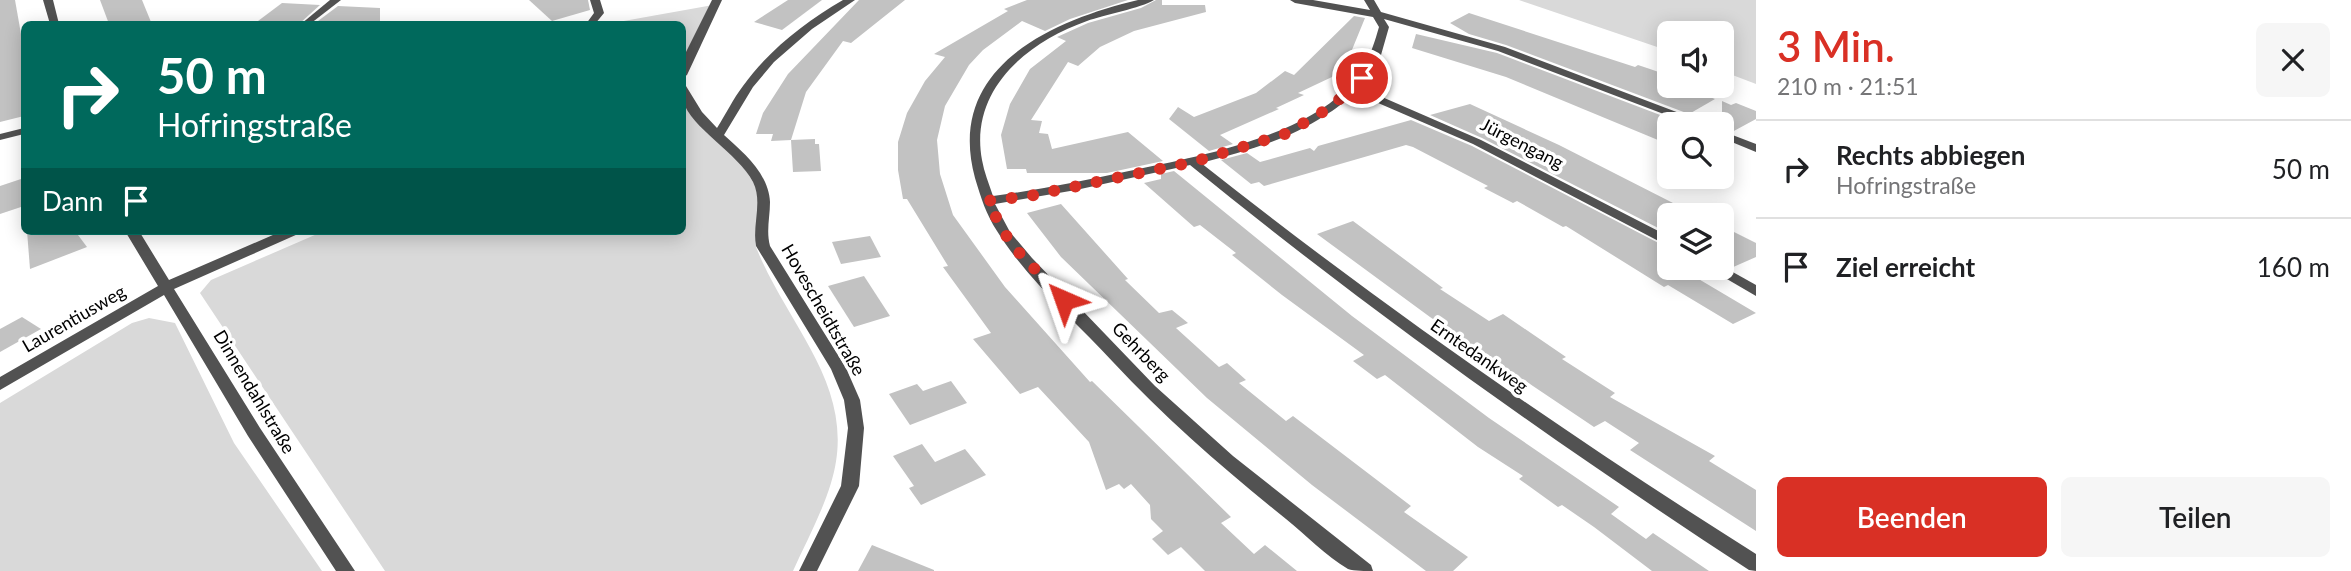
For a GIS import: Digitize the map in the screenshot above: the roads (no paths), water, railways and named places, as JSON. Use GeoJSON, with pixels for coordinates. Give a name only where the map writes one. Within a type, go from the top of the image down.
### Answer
{"type":"FeatureCollection","features":[{"type":"Feature","properties":{"kind":"street"},"geometry":{"type":"LineString","coordinates":[[48,0],[54,21]]}},
{"type":"Feature","properties":{"kind":"street"},"geometry":{"type":"LineString","coordinates":[[308,21],[336,0]]}},
{"type":"Feature","properties":{"kind":"street"},"geometry":{"type":"LineString","coordinates":[[593,21],[599,13],[595,0]]}},
{"type":"Feature","properties":{"kind":"street"},"geometry":{"type":"LineString","coordinates":[[686,62],[718,0]]}},
{"type":"Feature","properties":{"kind":"street"},"geometry":{"type":"LineString","coordinates":[[717,136],[748,87],[769,61],[814,23],[850,0]]}},
{"type":"Feature","properties":{"kind":"street","name":"Gehrberg"},"geometry":{"type":"LineString","coordinates":[[1149,0],[1086,15],[1025,47],[1006,64],[980,101],[975,122],[973,149],[987,201],[1011,244],[1150,390],[1274,500],[1364,571]]}},
{"type":"Feature","properties":{"kind":"street"},"geometry":{"type":"LineString","coordinates":[[1295,0],[1378,15],[1557,68],[1669,112]]}},
{"type":"Feature","properties":{"kind":"street"},"geometry":{"type":"LineString","coordinates":[[987,201],[1029,196],[1193,162],[1285,134],[1331,107],[1372,65],[1379,53],[1384,27],[1369,0]]}},
{"type":"Feature","properties":{"kind":"street","name":"Jürgengang"},"geometry":{"type":"LineString","coordinates":[[1352,88],[1477,142],[1657,236]]}},
{"type":"Feature","properties":{"kind":"street","name":"Hovescheidtstraße"},"geometry":{"type":"LineString","coordinates":[[686,99],[760,183],[766,200],[759,235],[763,246],[838,368],[852,400],[856,428],[850,486],[808,571]]}},
{"type":"Feature","properties":{"kind":"street"},"geometry":{"type":"LineString","coordinates":[[0,137],[21,132]]}},
{"type":"Feature","properties":{"kind":"street"},"geometry":{"type":"LineString","coordinates":[[1734,139],[1756,148]]}},
{"type":"Feature","properties":{"kind":"street","name":"Erntedankweg"},"geometry":{"type":"LineString","coordinates":[[1193,162],[1284,235],[1445,356],[1618,476],[1756,564]]}},
{"type":"Feature","properties":{"kind":"street","name":"Dinnendahlstraße"},"geometry":{"type":"LineString","coordinates":[[135,235],[168,286],[254,432],[346,571]]}},
{"type":"Feature","properties":{"kind":"street","name":"Laurentiusweg"},"geometry":{"type":"LineString","coordinates":[[0,384],[168,286],[284,235]]}},
{"type":"Feature","properties":{"kind":"street"},"geometry":{"type":"LineString","coordinates":[[1734,279],[1756,291]]}}]}
